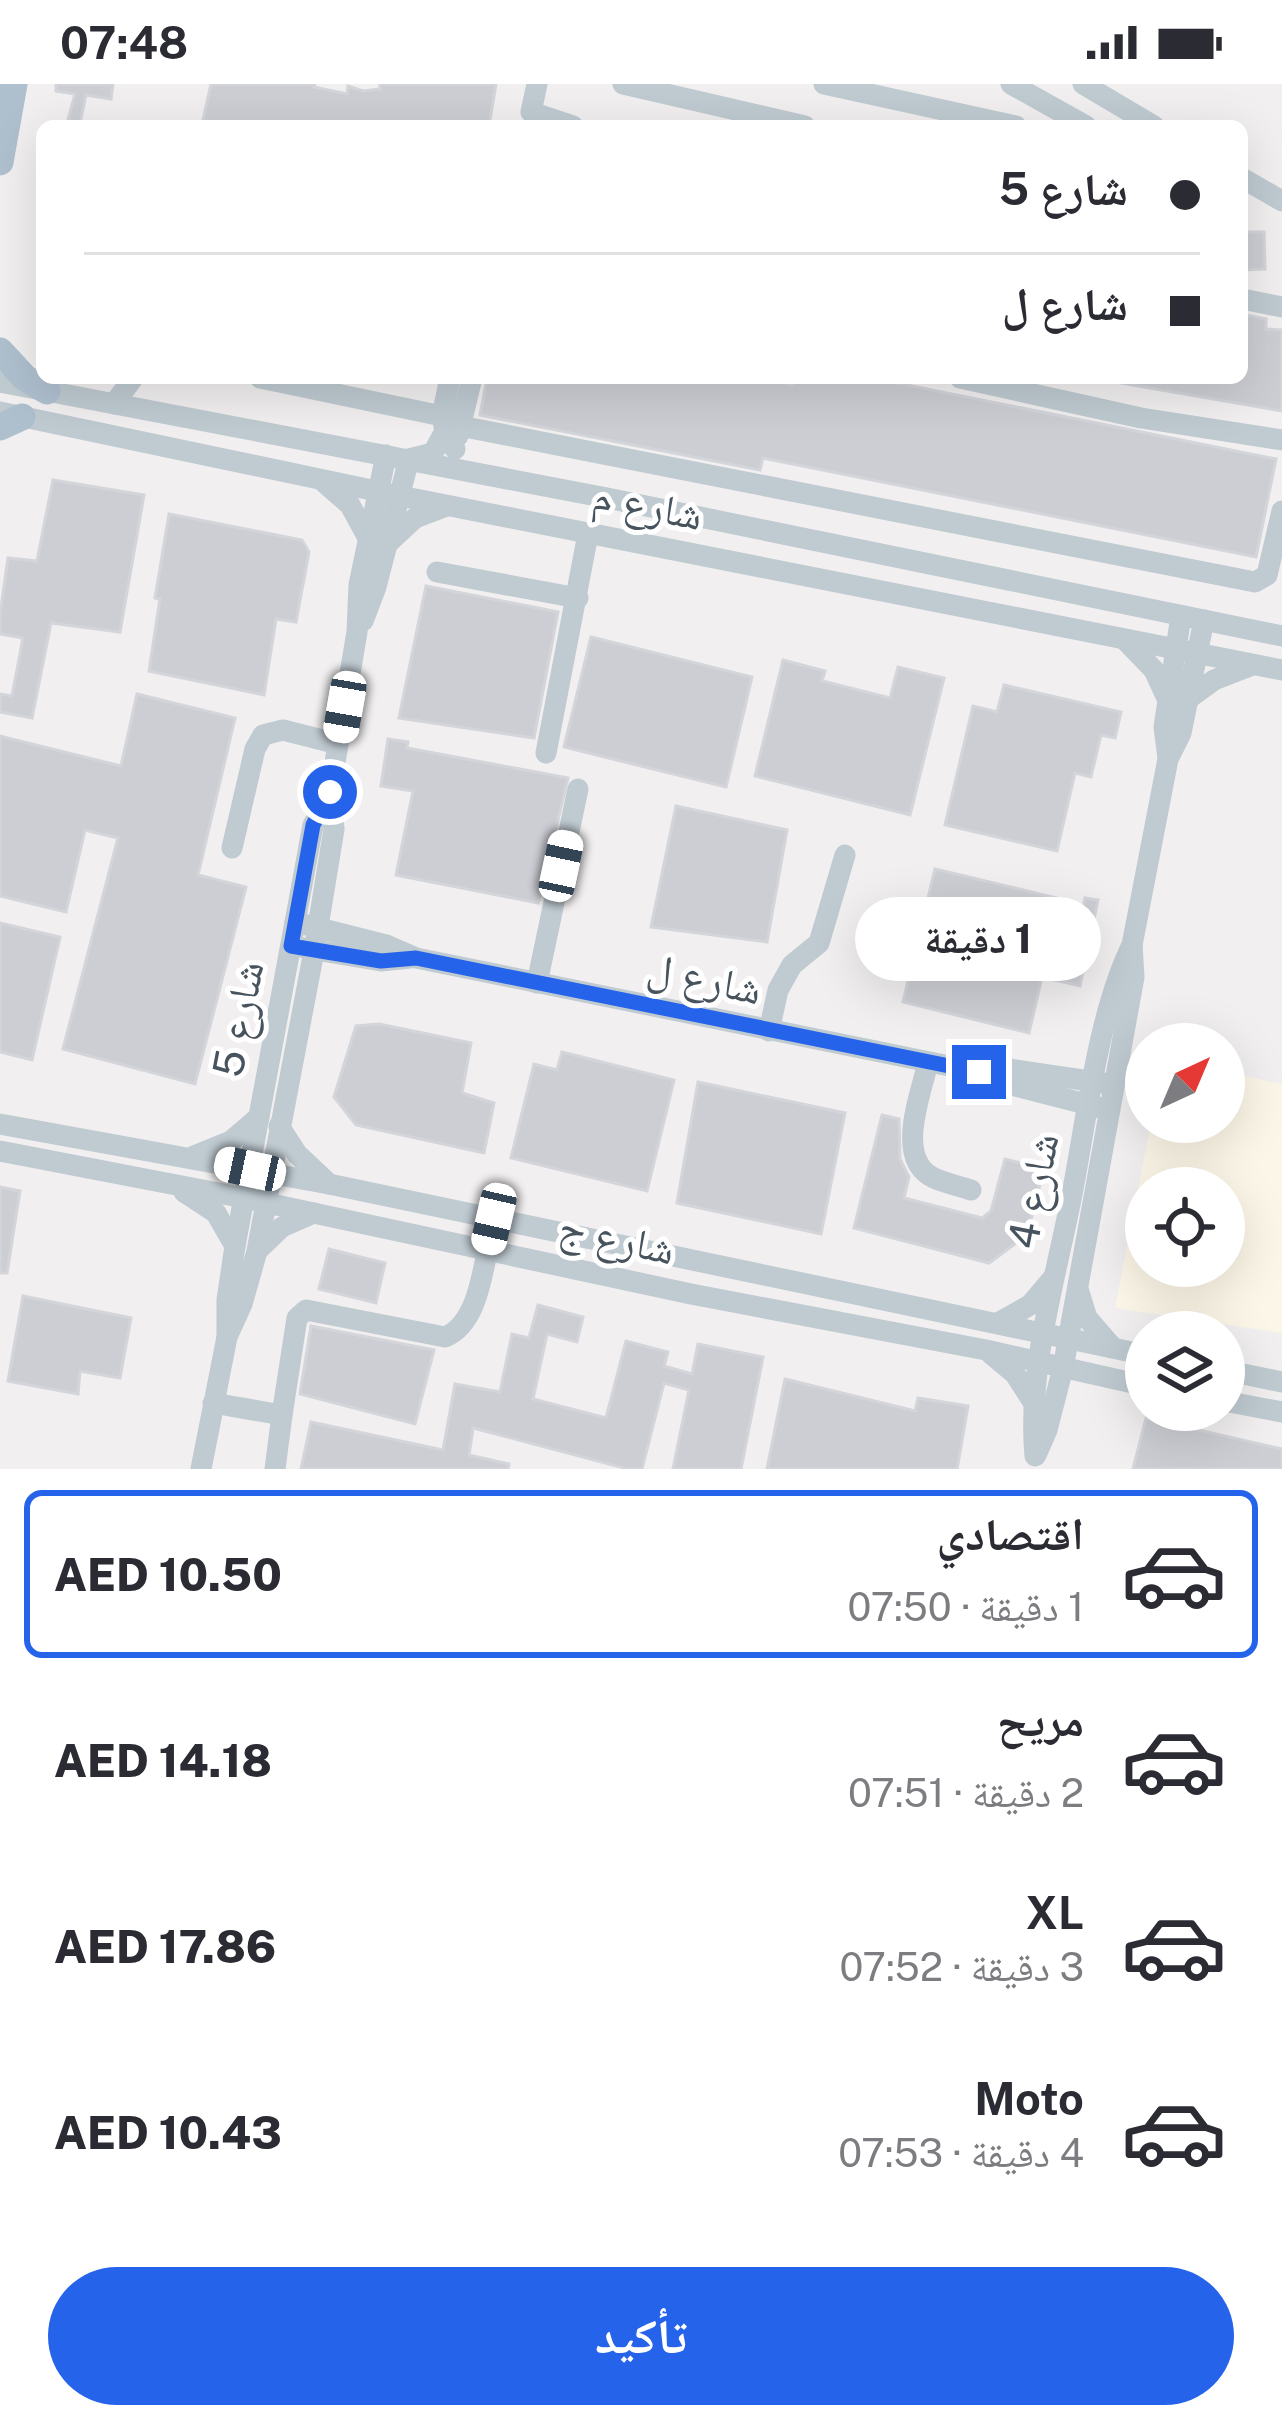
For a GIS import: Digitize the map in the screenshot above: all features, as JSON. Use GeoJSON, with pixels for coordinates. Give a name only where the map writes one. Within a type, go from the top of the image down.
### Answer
{"type":"FeatureCollection","features":[{"type":"Feature","properties":{"kind":"main road"},"geometry":{"type":"LineString","coordinates":[[0,162],[14,84]]}},
{"type":"Feature","properties":{"kind":"main road"},"geometry":{"type":"LineString","coordinates":[[0,351],[25,378],[47,391]]}},
{"type":"Feature","properties":{"kind":"street"},"geometry":{"type":"LineString","coordinates":[[537,84],[531,112],[555,120]]}},
{"type":"Feature","properties":{"kind":"street"},"geometry":{"type":"LineString","coordinates":[[623,84],[780,120]]}},
{"type":"Feature","properties":{"kind":"street"},"geometry":{"type":"LineString","coordinates":[[824,84],[989,120]]}},
{"type":"Feature","properties":{"kind":"street"},"geometry":{"type":"LineString","coordinates":[[1083,84],[1144,120]]}},
{"type":"Feature","properties":{"kind":"street"},"geometry":{"type":"LineString","coordinates":[[1009,85],[1076,120]]}},
{"type":"Feature","properties":{"kind":"street"},"geometry":{"type":"LineString","coordinates":[[1248,300],[1282,308]]}},
{"type":"Feature","properties":{"kind":"street","name":"شارع م"},"geometry":{"type":"LineString","coordinates":[[0,382],[398,457],[451,438],[607,498],[1279,632]]}},
{"type":"Feature","properties":{"kind":"street"},"geometry":{"type":"LineString","coordinates":[[114,404],[129,384]]}},
{"type":"Feature","properties":{"kind":"street"},"geometry":{"type":"LineString","coordinates":[[450,384],[451,438]]}},
{"type":"Feature","properties":{"kind":"street"},"geometry":{"type":"LineString","coordinates":[[398,457],[433,453],[451,438],[470,384]]}},
{"type":"Feature","properties":{"kind":"street"},"geometry":{"type":"LineString","coordinates":[[987,384],[1141,418],[1282,440]]}},
{"type":"Feature","properties":{"kind":"street"},"geometry":{"type":"LineString","coordinates":[[325,385],[371,389],[451,438],[1255,582],[1267,575],[1282,512]]}},
{"type":"Feature","properties":{"kind":"street","name":"شارع م"},"geometry":{"type":"LineString","coordinates":[[7,419],[1282,670]]}},
{"type":"Feature","properties":{"kind":"street","name":"شارع 5"},"geometry":{"type":"LineString","coordinates":[[269,1122],[316,939],[334,829],[330,792],[357,632],[372,598],[378,541],[398,457]]}},
{"type":"Feature","properties":{"kind":"street"},"geometry":{"type":"LineString","coordinates":[[320,479],[350,505],[378,541],[415,518],[451,505]]}},
{"type":"Feature","properties":{"kind":"street"},"geometry":{"type":"LineString","coordinates":[[546,753],[578,598],[607,498]]}},
{"type":"Feature","properties":{"kind":"street"},"geometry":{"type":"LineString","coordinates":[[437,572],[578,598]]}},
{"type":"Feature","properties":{"kind":"street"},"geometry":{"type":"LineString","coordinates":[[970,608],[974,574]]}},
{"type":"Feature","properties":{"kind":"street","name":"شارع 4"},"geometry":{"type":"LineString","coordinates":[[1034,1462],[1104,1083],[1134,977],[1132,945],[1168,759],[1164,727],[1178,699],[1192,618]]}},
{"type":"Feature","properties":{"kind":"street"},"geometry":{"type":"LineString","coordinates":[[1119,637],[1144,657],[1178,699],[1227,673],[1256,664]]}},
{"type":"Feature","properties":{"kind":"street"},"geometry":{"type":"LineString","coordinates":[[232,848],[254,748],[262,735],[278,729],[338,744]]}},
{"type":"Feature","properties":{"kind":"street"},"geometry":{"type":"LineString","coordinates":[[537,983],[578,788]]}},
{"type":"Feature","properties":{"kind":"street","name":"شارع 5"},"geometry":{"type":"LineString","coordinates":[[201,1469],[227,1336],[242,1304],[246,1249],[313,825],[330,792]]}},
{"type":"Feature","properties":{"kind":"street"},"geometry":{"type":"LineString","coordinates":[[769,1031],[778,990],[792,965],[819,943],[844,855]]}},
{"type":"Feature","properties":{"kind":"street"},"geometry":{"type":"LineString","coordinates":[[303,1000],[320,972],[356,947],[324,886]]}},
{"type":"Feature","properties":{"kind":"street","name":"شارع ل"},"geometry":{"type":"LineString","coordinates":[[296,922],[316,939]]}},
{"type":"Feature","properties":{"kind":"street","name":"شارع ل"},"geometry":{"type":"LineString","coordinates":[[291,946],[316,939],[356,947],[381,961],[416,958],[979,1072],[1004,1083],[1100,1107]]}},
{"type":"Feature","properties":{"kind":"street"},"geometry":{"type":"LineString","coordinates":[[928,1062],[911,1144],[915,1162],[932,1177],[971,1190]]}},
{"type":"Feature","properties":{"kind":"street","name":"شارع ل"},"geometry":{"type":"LineString","coordinates":[[979,1072],[1009,1069],[1104,1083]]}},
{"type":"Feature","properties":{"kind":"street"},"geometry":{"type":"LineString","coordinates":[[190,1157],[269,1122],[329,1184]]}},
{"type":"Feature","properties":{"kind":"street","name":"شارع ج"},"geometry":{"type":"LineString","coordinates":[[0,1124],[329,1184],[1125,1350]]}},
{"type":"Feature","properties":{"kind":"street"},"geometry":{"type":"LineString","coordinates":[[39,1159],[41,1133]]}},
{"type":"Feature","properties":{"kind":"street","name":"شارع ج"},"geometry":{"type":"LineString","coordinates":[[0,1151],[1125,1382]]}},
{"type":"Feature","properties":{"kind":"street"},"geometry":{"type":"LineString","coordinates":[[174,1186],[216,1213],[246,1249],[314,1213]]}},
{"type":"Feature","properties":{"kind":"street"},"geometry":{"type":"LineString","coordinates":[[274,1469],[297,1318],[302,1312],[446,1337],[468,1320],[494,1219]]}},
{"type":"Feature","properties":{"kind":"street"},"geometry":{"type":"LineString","coordinates":[[691,1294],[697,1264]]}},
{"type":"Feature","properties":{"kind":"street"},"geometry":{"type":"LineString","coordinates":[[998,1323],[1067,1278],[1087,1318],[1114,1348]]}},
{"type":"Feature","properties":{"kind":"street"},"geometry":{"type":"LineString","coordinates":[[986,1350],[1045,1405],[1100,1377]]}},
{"type":"Feature","properties":{"kind":"street"},"geometry":{"type":"LineString","coordinates":[[1245,1374],[1282,1382]]}},
{"type":"Feature","properties":{"kind":"street"},"geometry":{"type":"LineString","coordinates":[[213,1403],[282,1415]]}},
{"type":"Feature","properties":{"kind":"street"},"geometry":{"type":"LineString","coordinates":[[1245,1405],[1282,1412]]}},
{"type":"Feature","properties":{"kind":"shaded area"},"geometry":{"type":"Polygon","coordinates":[[[1245,1076],[1282,1084],[1282,1333],[1245,1327],[1245,1311],[1115,1308],[1125,1256],[1125,1287],[1245,1287],[1245,1167],[1142,1167],[1147,1143],[1245,1143],[1245,1076]]]}},
{"type":"Feature","properties":{"kind":"building"},"geometry":{"type":"Polygon","coordinates":[[[56,84],[113,84],[111,99],[86,95],[81,120],[68,120],[75,94],[56,91],[56,84]]]}},
{"type":"Feature","properties":{"kind":"building"},"geometry":{"type":"Polygon","coordinates":[[[211,84],[315,84],[347,94],[348,86],[363,91],[380,89],[380,84],[496,84],[490,120],[203,120],[211,84]]]}},
{"type":"Feature","properties":{"kind":"building"},"geometry":{"type":"Polygon","coordinates":[[[1248,232],[1264,232],[1265,269],[1248,270],[1248,232]]]}},
{"type":"Feature","properties":{"kind":"building"},"geometry":{"type":"Polygon","coordinates":[[[1248,315],[1266,319],[1266,329],[1282,330],[1282,411],[1127,384],[1248,384],[1248,315]]]}},
{"type":"Feature","properties":{"kind":"building"},"geometry":{"type":"Polygon","coordinates":[[[486,384],[902,384],[1276,459],[1256,557],[763,458],[760,470],[480,415],[486,384]]]}},
{"type":"Feature","properties":{"kind":"building"},"geometry":{"type":"Polygon","coordinates":[[[53,480],[144,495],[120,632],[51,623],[32,718],[0,712],[0,694],[12,696],[23,638],[0,634],[0,615],[8,558],[37,561],[53,480]]]}},
{"type":"Feature","properties":{"kind":"building"},"geometry":{"type":"Polygon","coordinates":[[[169,514],[302,540],[309,552],[296,622],[276,619],[264,695],[149,671],[169,514]]]}},
{"type":"Feature","properties":{"kind":"building"},"geometry":{"type":"Polygon","coordinates":[[[426,586],[558,612],[534,738],[399,718],[426,586]]]}},
{"type":"Feature","properties":{"kind":"building"},"geometry":{"type":"Polygon","coordinates":[[[591,637],[752,677],[726,787],[564,747],[591,637]]]}},
{"type":"Feature","properties":{"kind":"building"},"geometry":{"type":"Polygon","coordinates":[[[783,660],[825,671],[822,681],[890,698],[898,667],[944,678],[910,815],[755,776],[783,660]]]}},
{"type":"Feature","properties":{"kind":"building"},"geometry":{"type":"Polygon","coordinates":[[[1004,685],[1121,712],[1115,738],[1101,735],[1091,777],[1075,773],[1057,851],[945,825],[973,706],[997,712],[1004,685]]]}},
{"type":"Feature","properties":{"kind":"building"},"geometry":{"type":"Polygon","coordinates":[[[137,694],[235,718],[198,875],[246,887],[195,1084],[63,1049],[118,838],[85,830],[66,912],[0,896],[0,736],[121,766],[137,694]]]}},
{"type":"Feature","properties":{"kind":"building"},"geometry":{"type":"Polygon","coordinates":[[[388,739],[408,742],[407,748],[568,778],[538,903],[396,875],[413,791],[381,786],[388,739]]]}},
{"type":"Feature","properties":{"kind":"building"},"geometry":{"type":"Polygon","coordinates":[[[676,806],[787,830],[767,942],[651,927],[676,806]]]}},
{"type":"Feature","properties":{"kind":"building"},"geometry":{"type":"Polygon","coordinates":[[[935,869],[1061,899],[1046,960],[1071,966],[1085,898],[1098,900],[1080,986],[1042,977],[1029,1033],[903,1002],[935,869]]]}},
{"type":"Feature","properties":{"kind":"building"},"geometry":{"type":"Polygon","coordinates":[[[0,923],[60,937],[32,1060],[0,1052],[0,923]]]}},
{"type":"Feature","properties":{"kind":"building"},"geometry":{"type":"Polygon","coordinates":[[[379,1024],[471,1043],[462,1093],[494,1103],[484,1153],[356,1125],[334,1097],[356,1026],[379,1024]]]}},
{"type":"Feature","properties":{"kind":"building"},"geometry":{"type":"Polygon","coordinates":[[[562,1052],[674,1080],[647,1191],[511,1158],[534,1064],[557,1070],[562,1052]]]}},
{"type":"Feature","properties":{"kind":"building"},"geometry":{"type":"Polygon","coordinates":[[[698,1082],[845,1113],[821,1234],[677,1203],[698,1082]]]}},
{"type":"Feature","properties":{"kind":"building"},"geometry":{"type":"Polygon","coordinates":[[[882,1115],[899,1119],[900,1159],[909,1177],[904,1198],[982,1218],[991,1211],[1005,1159],[1044,1169],[1027,1235],[989,1263],[854,1228],[882,1115]]]}},
{"type":"Feature","properties":{"kind":"building"},"geometry":{"type":"Polygon","coordinates":[[[0,1187],[20,1191],[7,1273],[0,1273],[0,1187]]]}},
{"type":"Feature","properties":{"kind":"building"},"geometry":{"type":"Polygon","coordinates":[[[329,1249],[385,1263],[376,1303],[319,1289],[329,1249]]]}},
{"type":"Feature","properties":{"kind":"building"},"geometry":{"type":"Polygon","coordinates":[[[23,1296],[131,1318],[120,1378],[80,1371],[78,1394],[8,1381],[23,1296]]]}},
{"type":"Feature","properties":{"kind":"building"},"geometry":{"type":"Polygon","coordinates":[[[538,1305],[583,1317],[577,1342],[547,1334],[533,1399],[606,1418],[626,1341],[668,1352],[664,1366],[692,1374],[698,1344],[763,1357],[741,1469],[673,1469],[689,1390],[664,1383],[642,1469],[473,1428],[469,1455],[509,1464],[508,1469],[301,1469],[311,1422],[443,1450],[455,1384],[500,1392],[512,1334],[529,1338],[538,1305]]]}},
{"type":"Feature","properties":{"kind":"building"},"geometry":{"type":"Polygon","coordinates":[[[311,1326],[434,1350],[415,1424],[300,1394],[311,1326]]]}},
{"type":"Feature","properties":{"kind":"building"},"geometry":{"type":"Polygon","coordinates":[[[785,1379],[915,1411],[918,1398],[968,1406],[957,1469],[767,1469],[785,1379]]]}},
{"type":"Feature","properties":{"kind":"building"},"geometry":{"type":"Polygon","coordinates":[[[1143,1431],[1203,1431],[1282,1449],[1282,1469],[1133,1469],[1143,1431]]]}},
{"type":"Feature","properties":{"kind":"route"},"geometry":{"type":"LineString","coordinates":[[330,792],[313,825],[291,946],[381,961],[416,958],[979,1072]]}}]}
